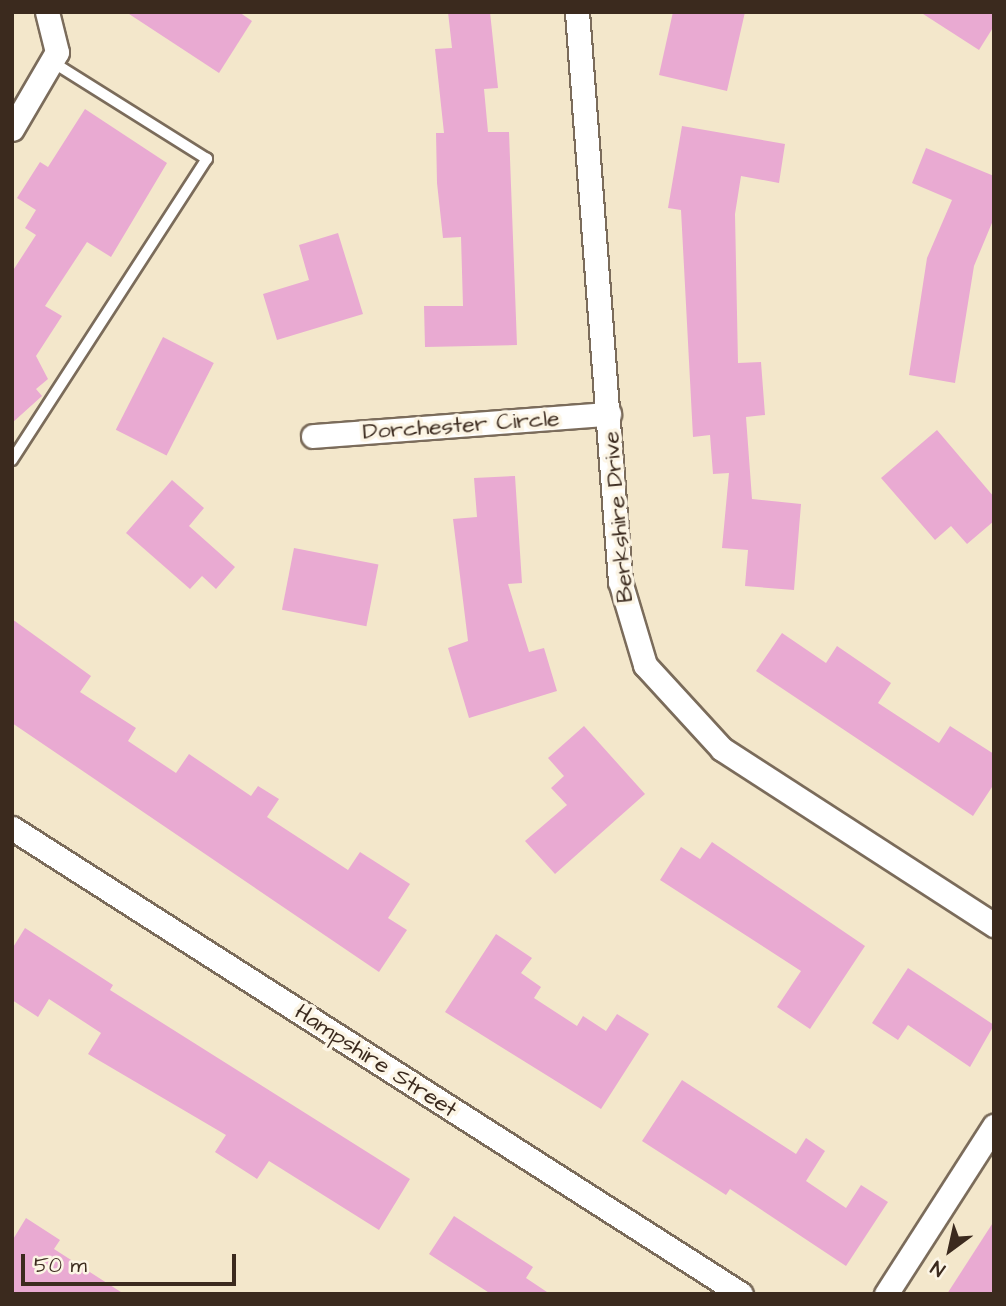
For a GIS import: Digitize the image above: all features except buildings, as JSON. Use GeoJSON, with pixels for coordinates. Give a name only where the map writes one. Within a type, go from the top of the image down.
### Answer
{"type":"FeatureCollection","features":[{"type":"Feature","properties":{"kind":"street"},"geometry":{"type":"LineString","coordinates":[[12,129],[54,63],[56,38],[47,12]]}},
{"type":"Feature","properties":{"kind":"street","name":"Berkshire Drive"},"geometry":{"type":"LineString","coordinates":[[577,12],[610,414],[620,581],[637,647],[653,678],[696,727],[749,769],[994,925]]}},
{"type":"Feature","properties":{"kind":"street","name":"Dorchester Circle"},"geometry":{"type":"LineString","coordinates":[[313,436],[610,414]]}},
{"type":"Feature","properties":{"kind":"street","name":"Hampshire Street"},"geometry":{"type":"LineString","coordinates":[[12,828],[741,1294]]}},
{"type":"Feature","properties":{"kind":"street"},"geometry":{"type":"LineString","coordinates":[[886,1294],[994,1126]]}},
{"type":"Feature","properties":{"kind":"lane"},"geometry":{"type":"LineString","coordinates":[[12,460],[207,159],[54,63]]}}]}
